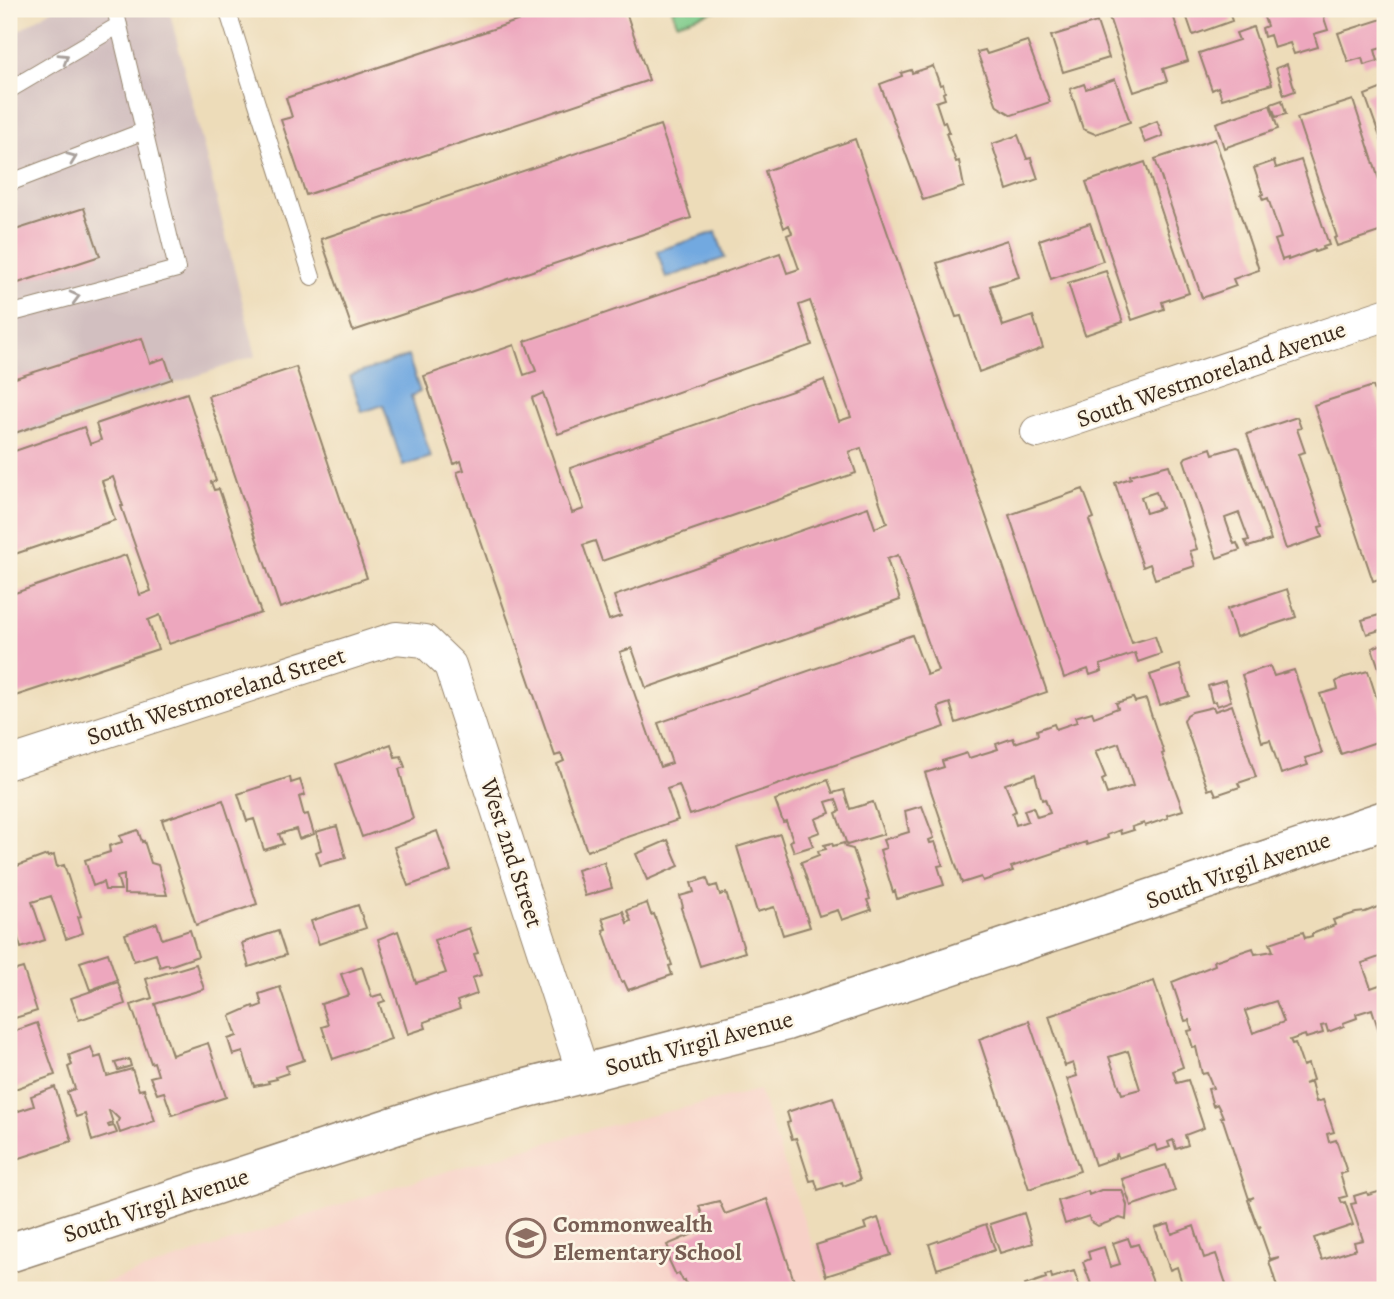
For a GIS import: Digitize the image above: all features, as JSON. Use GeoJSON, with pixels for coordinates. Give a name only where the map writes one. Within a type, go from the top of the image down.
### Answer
{"type":"FeatureCollection","features":[{"type":"Feature","properties":{"kind":"main road","name":"South Virgil Avenue"},"geometry":{"type":"LineString","coordinates":[[9,1254],[446,1109],[786,1021],[1385,820]]}},
{"type":"Feature","properties":{"kind":"street","name":"South Westmoreland Avenue"},"geometry":{"type":"LineString","coordinates":[[1037,432],[1385,315]]}},
{"type":"Feature","properties":{"kind":"street","name":"South Westmoreland Street"},"geometry":{"type":"LineString","coordinates":[[9,763],[396,638],[425,641]]}},
{"type":"Feature","properties":{"kind":"street","name":"West 2nd Street"},"geometry":{"type":"LineString","coordinates":[[425,641],[450,665],[583,1073]]}},
{"type":"Feature","properties":{"kind":"lane"},"geometry":{"type":"LineString","coordinates":[[227,9],[312,277]]}},
{"type":"Feature","properties":{"kind":"lane"},"geometry":{"type":"LineString","coordinates":[[9,90],[117,17],[177,269],[9,314]]}},
{"type":"Feature","properties":{"kind":"lane"},"geometry":{"type":"LineString","coordinates":[[9,183],[144,131]]}},
{"type":"Feature","properties":{"kind":"shaded area"},"geometry":{"type":"Polygon","coordinates":[[[53,9],[169,9],[256,356],[9,439],[9,37],[53,9]]]}},
{"type":"Feature","properties":{"kind":"shaded area","name":"Commonwealth Elementary School"},"geometry":{"type":"Polygon","coordinates":[[[759,1090],[828,1290],[83,1290],[400,1185],[598,1128],[759,1090]]]}},
{"type":"Feature","properties":{"kind":"green space"},"geometry":{"type":"Polygon","coordinates":[[[672,9],[720,9],[677,23],[672,9]]]}},
{"type":"Feature","properties":{"kind":"water"},"geometry":{"type":"Polygon","coordinates":[[[716,232],[725,258],[666,278],[657,251],[716,232]]]}},
{"type":"Feature","properties":{"kind":"water"},"geometry":{"type":"Polygon","coordinates":[[[408,356],[420,392],[411,396],[431,457],[403,466],[383,405],[362,412],[350,376],[408,356]]]}},
{"type":"Feature","properties":{"kind":"building"},"geometry":{"type":"Polygon","coordinates":[[[553,9],[625,9],[649,80],[306,195],[281,120],[292,117],[286,98],[553,9]]]}},
{"type":"Feature","properties":{"kind":"building"},"geometry":{"type":"Polygon","coordinates":[[[1124,9],[1171,9],[1188,61],[1163,69],[1167,81],[1134,92],[1108,14],[1124,9]]]}},
{"type":"Feature","properties":{"kind":"building"},"geometry":{"type":"Polygon","coordinates":[[[1184,9],[1228,9],[1232,21],[1193,35],[1184,9]]]}},
{"type":"Feature","properties":{"kind":"building"},"geometry":{"type":"Polygon","coordinates":[[[1261,9],[1321,9],[1328,30],[1314,34],[1318,47],[1294,54],[1290,43],[1274,48],[1270,35],[1264,37],[1262,28],[1267,26],[1261,9]]]}},
{"type":"Feature","properties":{"kind":"building"},"geometry":{"type":"Polygon","coordinates":[[[1385,18],[1385,47],[1375,50],[1378,61],[1364,65],[1362,58],[1348,62],[1338,33],[1385,18]]]}},
{"type":"Feature","properties":{"kind":"building"},"geometry":{"type":"Polygon","coordinates":[[[1097,22],[1109,58],[1063,72],[1051,36],[1097,22]]]}},
{"type":"Feature","properties":{"kind":"building"},"geometry":{"type":"Polygon","coordinates":[[[1253,27],[1272,84],[1222,99],[1218,87],[1212,90],[1199,53],[1239,40],[1236,33],[1253,27]]]}},
{"type":"Feature","properties":{"kind":"building"},"geometry":{"type":"Polygon","coordinates":[[[1027,41],[1050,102],[1012,115],[997,106],[977,52],[985,50],[987,54],[1027,41]]]}},
{"type":"Feature","properties":{"kind":"building"},"geometry":{"type":"Polygon","coordinates":[[[1287,64],[1295,91],[1284,95],[1276,68],[1287,64]]]}},
{"type":"Feature","properties":{"kind":"building"},"geometry":{"type":"Polygon","coordinates":[[[933,66],[945,92],[945,99],[936,102],[949,133],[946,133],[956,162],[959,161],[964,187],[923,200],[880,84],[902,76],[901,73],[911,70],[912,73],[933,66]]]}},
{"type":"Feature","properties":{"kind":"building"},"geometry":{"type":"Polygon","coordinates":[[[1115,79],[1130,122],[1095,134],[1083,129],[1070,89],[1084,84],[1086,89],[1115,79]]]}},
{"type":"Feature","properties":{"kind":"building"},"geometry":{"type":"Polygon","coordinates":[[[1385,87],[1385,151],[1365,95],[1385,87]]]}},
{"type":"Feature","properties":{"kind":"building"},"geometry":{"type":"Polygon","coordinates":[[[1282,100],[1286,114],[1276,117],[1271,104],[1282,100]]]}},
{"type":"Feature","properties":{"kind":"building"},"geometry":{"type":"Polygon","coordinates":[[[1353,100],[1385,198],[1385,230],[1337,246],[1334,238],[1337,237],[1297,118],[1353,100]]]}},
{"type":"Feature","properties":{"kind":"building"},"geometry":{"type":"Polygon","coordinates":[[[1270,105],[1278,129],[1224,148],[1216,123],[1270,105]]]}},
{"type":"Feature","properties":{"kind":"building"},"geometry":{"type":"Polygon","coordinates":[[[1157,121],[1163,136],[1145,143],[1139,128],[1157,121]]]}},
{"type":"Feature","properties":{"kind":"building"},"geometry":{"type":"Polygon","coordinates":[[[660,125],[691,218],[353,331],[321,239],[660,125]]]}},
{"type":"Feature","properties":{"kind":"building"},"geometry":{"type":"Polygon","coordinates":[[[1018,135],[1027,159],[1031,158],[1038,179],[1007,190],[992,144],[1018,135]]]}},
{"type":"Feature","properties":{"kind":"building"},"geometry":{"type":"Polygon","coordinates":[[[855,139],[1047,692],[956,723],[950,703],[938,707],[945,727],[690,815],[679,785],[667,789],[678,820],[587,851],[557,764],[564,761],[561,754],[555,756],[457,472],[464,470],[461,461],[454,464],[424,376],[514,345],[524,375],[536,371],[525,341],[780,253],[787,273],[799,269],[787,235],[792,233],[789,225],[784,228],[765,171],[855,139]],[[810,301],[799,305],[812,345],[558,434],[543,393],[532,398],[572,513],[584,509],[570,468],[824,380],[839,421],[851,417],[810,301]],[[861,448],[849,452],[856,473],[602,561],[595,541],[583,545],[609,620],[621,616],[614,596],[868,507],[875,528],[887,523],[861,448]],[[898,555],[887,559],[900,600],[646,688],[632,648],[620,652],[660,767],[672,763],[658,723],[912,635],[927,675],[938,671],[898,555]]]}},
{"type":"Feature","properties":{"kind":"building"},"geometry":{"type":"Polygon","coordinates":[[[1215,139],[1259,270],[1233,279],[1236,286],[1202,298],[1155,159],[1215,139]]]}},
{"type":"Feature","properties":{"kind":"building"},"geometry":{"type":"Polygon","coordinates":[[[1301,160],[1329,245],[1315,252],[1282,260],[1275,240],[1281,238],[1268,198],[1263,200],[1261,195],[1263,194],[1254,168],[1274,161],[1276,168],[1301,160]]]}},
{"type":"Feature","properties":{"kind":"building"},"geometry":{"type":"Polygon","coordinates":[[[1145,162],[1189,293],[1162,302],[1164,309],[1132,320],[1086,182],[1145,162]]]}},
{"type":"Feature","properties":{"kind":"building"},"geometry":{"type":"Polygon","coordinates":[[[84,208],[100,256],[9,286],[9,232],[84,208]]]}},
{"type":"Feature","properties":{"kind":"building"},"geometry":{"type":"Polygon","coordinates":[[[1090,223],[1103,261],[1051,279],[1039,240],[1090,223]]]}},
{"type":"Feature","properties":{"kind":"building"},"geometry":{"type":"Polygon","coordinates":[[[1007,240],[1019,277],[990,286],[1003,326],[1033,316],[1043,348],[979,372],[961,316],[956,317],[937,263],[1007,240]]]}},
{"type":"Feature","properties":{"kind":"building"},"geometry":{"type":"Polygon","coordinates":[[[1106,271],[1123,322],[1085,335],[1068,283],[1106,271]]]}},
{"type":"Feature","properties":{"kind":"building"},"geometry":{"type":"Polygon","coordinates":[[[142,338],[150,363],[165,358],[172,379],[9,435],[9,380],[142,338]]]}},
{"type":"Feature","properties":{"kind":"building"},"geometry":{"type":"Polygon","coordinates":[[[296,367],[367,578],[280,608],[208,396],[296,367]]]}},
{"type":"Feature","properties":{"kind":"building"},"geometry":{"type":"Polygon","coordinates":[[[1373,386],[1385,422],[1385,577],[1373,581],[1314,405],[1373,386]]]}},
{"type":"Feature","properties":{"kind":"building"},"geometry":{"type":"Polygon","coordinates":[[[187,393],[216,481],[211,482],[214,490],[219,489],[261,613],[169,644],[160,615],[148,620],[158,649],[9,698],[9,595],[126,555],[140,595],[151,591],[113,477],[102,481],[115,520],[9,556],[9,453],[84,427],[90,444],[101,440],[96,424],[187,393]]]}},
{"type":"Feature","properties":{"kind":"building"},"geometry":{"type":"Polygon","coordinates":[[[1297,417],[1301,428],[1297,429],[1305,452],[1298,454],[1323,526],[1319,527],[1322,537],[1286,549],[1247,434],[1297,417]]]}},
{"type":"Feature","properties":{"kind":"building"},"geometry":{"type":"Polygon","coordinates":[[[1211,448],[1213,454],[1240,448],[1271,540],[1248,547],[1245,541],[1249,540],[1239,513],[1225,518],[1234,544],[1237,543],[1240,550],[1217,558],[1184,460],[1211,448]]]}},
{"type":"Feature","properties":{"kind":"building"},"geometry":{"type":"Polygon","coordinates":[[[1169,465],[1197,549],[1190,551],[1195,566],[1155,579],[1150,564],[1143,567],[1115,483],[1131,478],[1130,475],[1169,465]],[[1156,492],[1141,497],[1146,513],[1162,508],[1156,492]]]}},
{"type":"Feature","properties":{"kind":"building"},"geometry":{"type":"Polygon","coordinates":[[[1083,489],[1094,518],[1089,520],[1132,643],[1155,636],[1161,654],[1138,662],[1135,653],[1100,665],[1102,671],[1090,675],[1088,669],[1064,678],[1009,515],[1083,489]]]}},
{"type":"Feature","properties":{"kind":"building"},"geometry":{"type":"Polygon","coordinates":[[[1287,589],[1296,617],[1236,637],[1227,609],[1287,589]]]}},
{"type":"Feature","properties":{"kind":"building"},"geometry":{"type":"Polygon","coordinates":[[[1379,615],[1383,629],[1367,634],[1362,620],[1379,615]]]}},
{"type":"Feature","properties":{"kind":"building"},"geometry":{"type":"Polygon","coordinates":[[[1385,643],[1385,676],[1382,677],[1372,648],[1385,643]]]}},
{"type":"Feature","properties":{"kind":"building"},"geometry":{"type":"Polygon","coordinates":[[[1180,665],[1189,696],[1160,705],[1150,675],[1180,665]]]}},
{"type":"Feature","properties":{"kind":"building"},"geometry":{"type":"Polygon","coordinates":[[[1270,666],[1274,676],[1294,670],[1322,753],[1305,758],[1308,765],[1281,774],[1270,740],[1262,742],[1242,675],[1270,666]]]}},
{"type":"Feature","properties":{"kind":"building"},"geometry":{"type":"Polygon","coordinates":[[[1368,671],[1385,724],[1382,725],[1385,739],[1341,754],[1320,694],[1338,689],[1336,682],[1342,678],[1368,671]]]}},
{"type":"Feature","properties":{"kind":"building"},"geometry":{"type":"Polygon","coordinates":[[[1225,681],[1231,701],[1217,706],[1216,701],[1212,702],[1208,686],[1225,681]]]}},
{"type":"Feature","properties":{"kind":"building"},"geometry":{"type":"Polygon","coordinates":[[[1133,698],[1135,702],[1146,699],[1164,753],[1162,754],[1183,810],[1145,826],[1144,823],[1132,827],[1134,830],[1121,834],[1120,830],[1107,835],[1108,838],[1087,845],[1086,842],[1011,867],[1013,871],[983,881],[981,877],[962,883],[925,773],[944,767],[942,761],[967,753],[969,758],[998,749],[996,744],[1013,738],[1015,743],[1038,735],[1037,730],[1054,724],[1056,729],[1077,722],[1075,717],[1092,712],[1094,717],[1118,708],[1116,703],[1133,698]],[[1119,743],[1095,751],[1106,778],[1102,780],[1107,794],[1133,786],[1119,743]],[[1035,774],[1005,784],[1016,811],[1012,813],[1016,825],[1028,821],[1024,810],[1033,807],[1037,817],[1050,813],[1045,799],[1042,800],[1035,774]]]}},
{"type":"Feature","properties":{"kind":"building"},"geometry":{"type":"Polygon","coordinates":[[[1232,705],[1256,777],[1238,783],[1240,787],[1216,795],[1213,788],[1208,790],[1184,721],[1192,712],[1213,707],[1215,711],[1232,705]]]}},
{"type":"Feature","properties":{"kind":"building"},"geometry":{"type":"Polygon","coordinates":[[[391,744],[395,757],[401,756],[405,767],[399,769],[413,819],[362,837],[336,764],[391,744]]]}},
{"type":"Feature","properties":{"kind":"building"},"geometry":{"type":"Polygon","coordinates":[[[290,777],[291,783],[300,780],[305,795],[299,797],[304,815],[308,814],[314,834],[299,839],[296,829],[279,834],[283,844],[264,850],[254,819],[247,821],[238,794],[290,777]]]}},
{"type":"Feature","properties":{"kind":"building"},"geometry":{"type":"Polygon","coordinates":[[[828,780],[833,793],[844,790],[850,809],[873,802],[884,834],[847,845],[836,813],[840,811],[836,799],[826,802],[830,813],[815,819],[820,832],[809,836],[813,846],[794,852],[790,841],[793,840],[775,800],[828,780]]]}},
{"type":"Feature","properties":{"kind":"building"},"geometry":{"type":"Polygon","coordinates":[[[223,800],[257,904],[196,925],[162,820],[223,800]]]}},
{"type":"Feature","properties":{"kind":"building"},"geometry":{"type":"Polygon","coordinates":[[[922,806],[934,838],[929,840],[930,843],[935,842],[943,865],[938,866],[944,885],[897,899],[880,850],[886,848],[883,840],[909,832],[905,811],[922,806]]]}},
{"type":"Feature","properties":{"kind":"building"},"geometry":{"type":"Polygon","coordinates":[[[337,826],[346,858],[320,865],[316,852],[321,850],[316,832],[337,826]]]}},
{"type":"Feature","properties":{"kind":"building"},"geometry":{"type":"Polygon","coordinates":[[[138,830],[151,863],[158,865],[167,895],[124,894],[124,875],[117,877],[121,890],[105,890],[103,882],[93,886],[85,860],[110,852],[109,846],[122,842],[120,836],[138,830]]]}},
{"type":"Feature","properties":{"kind":"building"},"geometry":{"type":"Polygon","coordinates":[[[437,831],[451,871],[408,886],[394,847],[437,831]]]}},
{"type":"Feature","properties":{"kind":"building"},"geometry":{"type":"Polygon","coordinates":[[[780,834],[810,927],[783,935],[774,907],[757,912],[737,847],[780,834]]]}},
{"type":"Feature","properties":{"kind":"building"},"geometry":{"type":"Polygon","coordinates":[[[668,840],[679,866],[647,880],[636,854],[668,840]]]}},
{"type":"Feature","properties":{"kind":"building"},"geometry":{"type":"Polygon","coordinates":[[[832,843],[833,846],[844,843],[845,847],[853,849],[870,899],[867,900],[871,910],[842,920],[838,910],[819,916],[801,862],[819,855],[818,851],[826,849],[824,845],[832,843]]]}},
{"type":"Feature","properties":{"kind":"building"},"geometry":{"type":"Polygon","coordinates":[[[54,855],[57,867],[64,865],[81,916],[78,917],[83,933],[66,939],[51,896],[32,902],[45,940],[21,948],[9,910],[9,903],[15,901],[9,897],[9,887],[12,886],[9,869],[54,855]]]}},
{"type":"Feature","properties":{"kind":"building"},"geometry":{"type":"Polygon","coordinates":[[[604,862],[612,888],[585,896],[577,870],[604,862]]]}},
{"type":"Feature","properties":{"kind":"building"},"geometry":{"type":"Polygon","coordinates":[[[707,878],[710,887],[717,885],[720,895],[726,893],[745,952],[700,966],[681,908],[680,896],[694,892],[691,883],[707,878]]]}},
{"type":"Feature","properties":{"kind":"building"},"geometry":{"type":"Polygon","coordinates":[[[647,903],[651,915],[654,914],[672,965],[669,966],[672,975],[628,990],[624,981],[621,982],[603,930],[606,929],[602,918],[623,911],[627,923],[631,921],[627,910],[647,903]]]}},
{"type":"Feature","properties":{"kind":"building"},"geometry":{"type":"Polygon","coordinates":[[[1385,904],[1385,955],[1362,963],[1371,988],[1385,983],[1385,1037],[1381,1038],[1372,1009],[1356,1014],[1357,1018],[1343,1023],[1344,1026],[1328,1032],[1326,1025],[1321,1026],[1323,1033],[1290,1040],[1292,1044],[1295,1043],[1303,1066],[1308,1064],[1313,1080],[1304,1084],[1311,1082],[1316,1102],[1323,1100],[1334,1132],[1327,1134],[1329,1142],[1336,1140],[1347,1172],[1340,1174],[1347,1196],[1340,1198],[1342,1203],[1345,1202],[1353,1225],[1314,1238],[1322,1260],[1356,1249],[1354,1242],[1363,1240],[1351,1204],[1356,1203],[1354,1196],[1385,1190],[1385,1290],[1366,1290],[1365,1287],[1357,1290],[1278,1290],[1269,1261],[1279,1257],[1270,1259],[1259,1228],[1261,1226],[1258,1227],[1248,1200],[1254,1197],[1249,1199],[1221,1118],[1223,1117],[1217,1104],[1213,1106],[1208,1089],[1213,1088],[1207,1073],[1202,1074],[1196,1047],[1193,1048],[1188,1031],[1192,1030],[1189,1020],[1185,1021],[1172,982],[1215,965],[1214,961],[1253,948],[1255,954],[1273,951],[1270,943],[1303,932],[1305,938],[1312,936],[1335,925],[1333,920],[1385,904]],[[1276,1001],[1245,1011],[1253,1033],[1284,1022],[1276,1001]]]}},
{"type":"Feature","properties":{"kind":"building"},"geometry":{"type":"Polygon","coordinates":[[[358,905],[366,928],[319,944],[311,921],[358,905]]]}},
{"type":"Feature","properties":{"kind":"building"},"geometry":{"type":"Polygon","coordinates":[[[157,923],[162,939],[190,930],[198,956],[160,967],[156,954],[134,961],[125,934],[157,923]]]}},
{"type":"Feature","properties":{"kind":"building"},"geometry":{"type":"Polygon","coordinates":[[[469,928],[478,953],[474,954],[481,975],[472,978],[477,994],[457,1001],[460,1009],[424,1022],[426,1028],[408,1034],[378,939],[398,931],[416,983],[446,973],[434,940],[469,928]]]}},
{"type":"Feature","properties":{"kind":"building"},"geometry":{"type":"Polygon","coordinates":[[[278,931],[286,955],[249,967],[242,943],[278,931]]]}},
{"type":"Feature","properties":{"kind":"building"},"geometry":{"type":"Polygon","coordinates":[[[108,953],[117,980],[90,990],[80,962],[108,953]]]}},
{"type":"Feature","properties":{"kind":"building"},"geometry":{"type":"Polygon","coordinates":[[[196,964],[204,989],[155,1004],[172,1055],[208,1043],[226,1097],[172,1115],[164,1092],[157,1094],[150,1077],[158,1075],[154,1062],[151,1063],[131,1005],[152,998],[146,979],[196,964]]]}},
{"type":"Feature","properties":{"kind":"building"},"geometry":{"type":"Polygon","coordinates":[[[362,967],[372,997],[382,994],[385,1001],[379,1003],[391,1039],[333,1059],[322,1027],[328,1025],[321,1004],[349,995],[341,974],[362,967]]]}},
{"type":"Feature","properties":{"kind":"building"},"geometry":{"type":"Polygon","coordinates":[[[23,968],[37,1011],[12,1019],[9,1008],[9,972],[23,968]]]}},
{"type":"Feature","properties":{"kind":"building"},"geometry":{"type":"Polygon","coordinates":[[[1154,981],[1183,1067],[1173,1071],[1177,1083],[1188,1080],[1204,1128],[1185,1135],[1188,1145],[1176,1149],[1173,1140],[1168,1142],[1170,1147],[1157,1151],[1155,1145],[1118,1158],[1117,1154],[1115,1158],[1095,1165],[1067,1079],[1077,1076],[1073,1063],[1065,1066],[1049,1016],[1154,981]],[[1128,1051],[1109,1057],[1122,1094],[1140,1089],[1128,1051]]]}},
{"type":"Feature","properties":{"kind":"building"},"geometry":{"type":"Polygon","coordinates":[[[118,982],[125,1004],[79,1020],[71,998],[118,982]]]}},
{"type":"Feature","properties":{"kind":"building"},"geometry":{"type":"Polygon","coordinates":[[[280,987],[304,1060],[286,1066],[288,1073],[276,1077],[277,1079],[254,1086],[243,1052],[233,1055],[228,1039],[237,1036],[230,1016],[262,1005],[259,994],[280,987]]]}},
{"type":"Feature","properties":{"kind":"building"},"geometry":{"type":"Polygon","coordinates":[[[1029,1021],[1080,1171],[1029,1189],[979,1039],[1029,1021]]]}},
{"type":"Feature","properties":{"kind":"building"},"geometry":{"type":"Polygon","coordinates":[[[37,1023],[55,1075],[9,1091],[9,1033],[37,1023]]]}},
{"type":"Feature","properties":{"kind":"building"},"geometry":{"type":"Polygon","coordinates":[[[91,1047],[95,1058],[101,1056],[107,1076],[132,1069],[139,1090],[144,1089],[155,1121],[120,1133],[117,1123],[119,1119],[109,1111],[113,1123],[108,1125],[114,1126],[117,1133],[92,1141],[85,1114],[76,1117],[67,1092],[75,1089],[68,1067],[72,1065],[69,1055],[91,1047]]]}},
{"type":"Feature","properties":{"kind":"building"},"geometry":{"type":"Polygon","coordinates":[[[129,1059],[131,1066],[118,1070],[115,1063],[129,1059]]]}},
{"type":"Feature","properties":{"kind":"building"},"geometry":{"type":"Polygon","coordinates":[[[55,1087],[72,1141],[17,1159],[9,1135],[9,1114],[34,1106],[31,1096],[55,1087]]]}},
{"type":"Feature","properties":{"kind":"building"},"geometry":{"type":"Polygon","coordinates":[[[833,1097],[860,1180],[843,1186],[842,1182],[818,1190],[815,1180],[810,1181],[796,1138],[792,1139],[787,1112],[833,1097]]]}},
{"type":"Feature","properties":{"kind":"building"},"geometry":{"type":"Polygon","coordinates":[[[1166,1165],[1175,1191],[1131,1206],[1122,1179],[1166,1165]]]}},
{"type":"Feature","properties":{"kind":"building"},"geometry":{"type":"Polygon","coordinates":[[[1101,1190],[1122,1190],[1127,1205],[1126,1220],[1120,1218],[1098,1226],[1090,1221],[1089,1216],[1065,1224],[1058,1201],[1088,1191],[1089,1195],[1101,1190]]]}},
{"type":"Feature","properties":{"kind":"building"},"geometry":{"type":"Polygon","coordinates":[[[767,1199],[797,1290],[688,1290],[685,1280],[683,1281],[679,1273],[676,1275],[667,1256],[671,1254],[667,1245],[707,1228],[699,1206],[719,1201],[725,1214],[767,1199]]]}},
{"type":"Feature","properties":{"kind":"building"},"geometry":{"type":"Polygon","coordinates":[[[1024,1213],[1033,1243],[1000,1253],[990,1224],[1024,1213]]]}},
{"type":"Feature","properties":{"kind":"building"},"geometry":{"type":"Polygon","coordinates":[[[878,1218],[891,1255],[826,1276],[816,1245],[866,1229],[864,1223],[878,1218]]]}},
{"type":"Feature","properties":{"kind":"building"},"geometry":{"type":"Polygon","coordinates":[[[986,1224],[995,1250],[937,1269],[929,1244],[986,1224]]]}},
{"type":"Feature","properties":{"kind":"building"},"geometry":{"type":"Polygon","coordinates":[[[1169,1224],[1172,1234],[1194,1226],[1204,1258],[1216,1254],[1228,1290],[1184,1290],[1177,1267],[1170,1270],[1155,1228],[1169,1224]]]}},
{"type":"Feature","properties":{"kind":"building"},"geometry":{"type":"Polygon","coordinates":[[[1128,1238],[1131,1246],[1138,1244],[1156,1290],[1090,1290],[1088,1285],[1091,1284],[1083,1262],[1090,1259],[1088,1252],[1104,1247],[1110,1267],[1120,1264],[1113,1243],[1128,1238]]]}},
{"type":"Feature","properties":{"kind":"building"},"geometry":{"type":"Polygon","coordinates":[[[1074,1271],[1081,1290],[1027,1290],[1025,1285],[1046,1278],[1045,1275],[1051,1274],[1052,1278],[1074,1271]]]}},
{"type":"Feature","properties":{"kind":"place","name":"Commonwealth Elementary School"},"geometry":{"type":"Point","coordinates":[526,1238]}}]}
